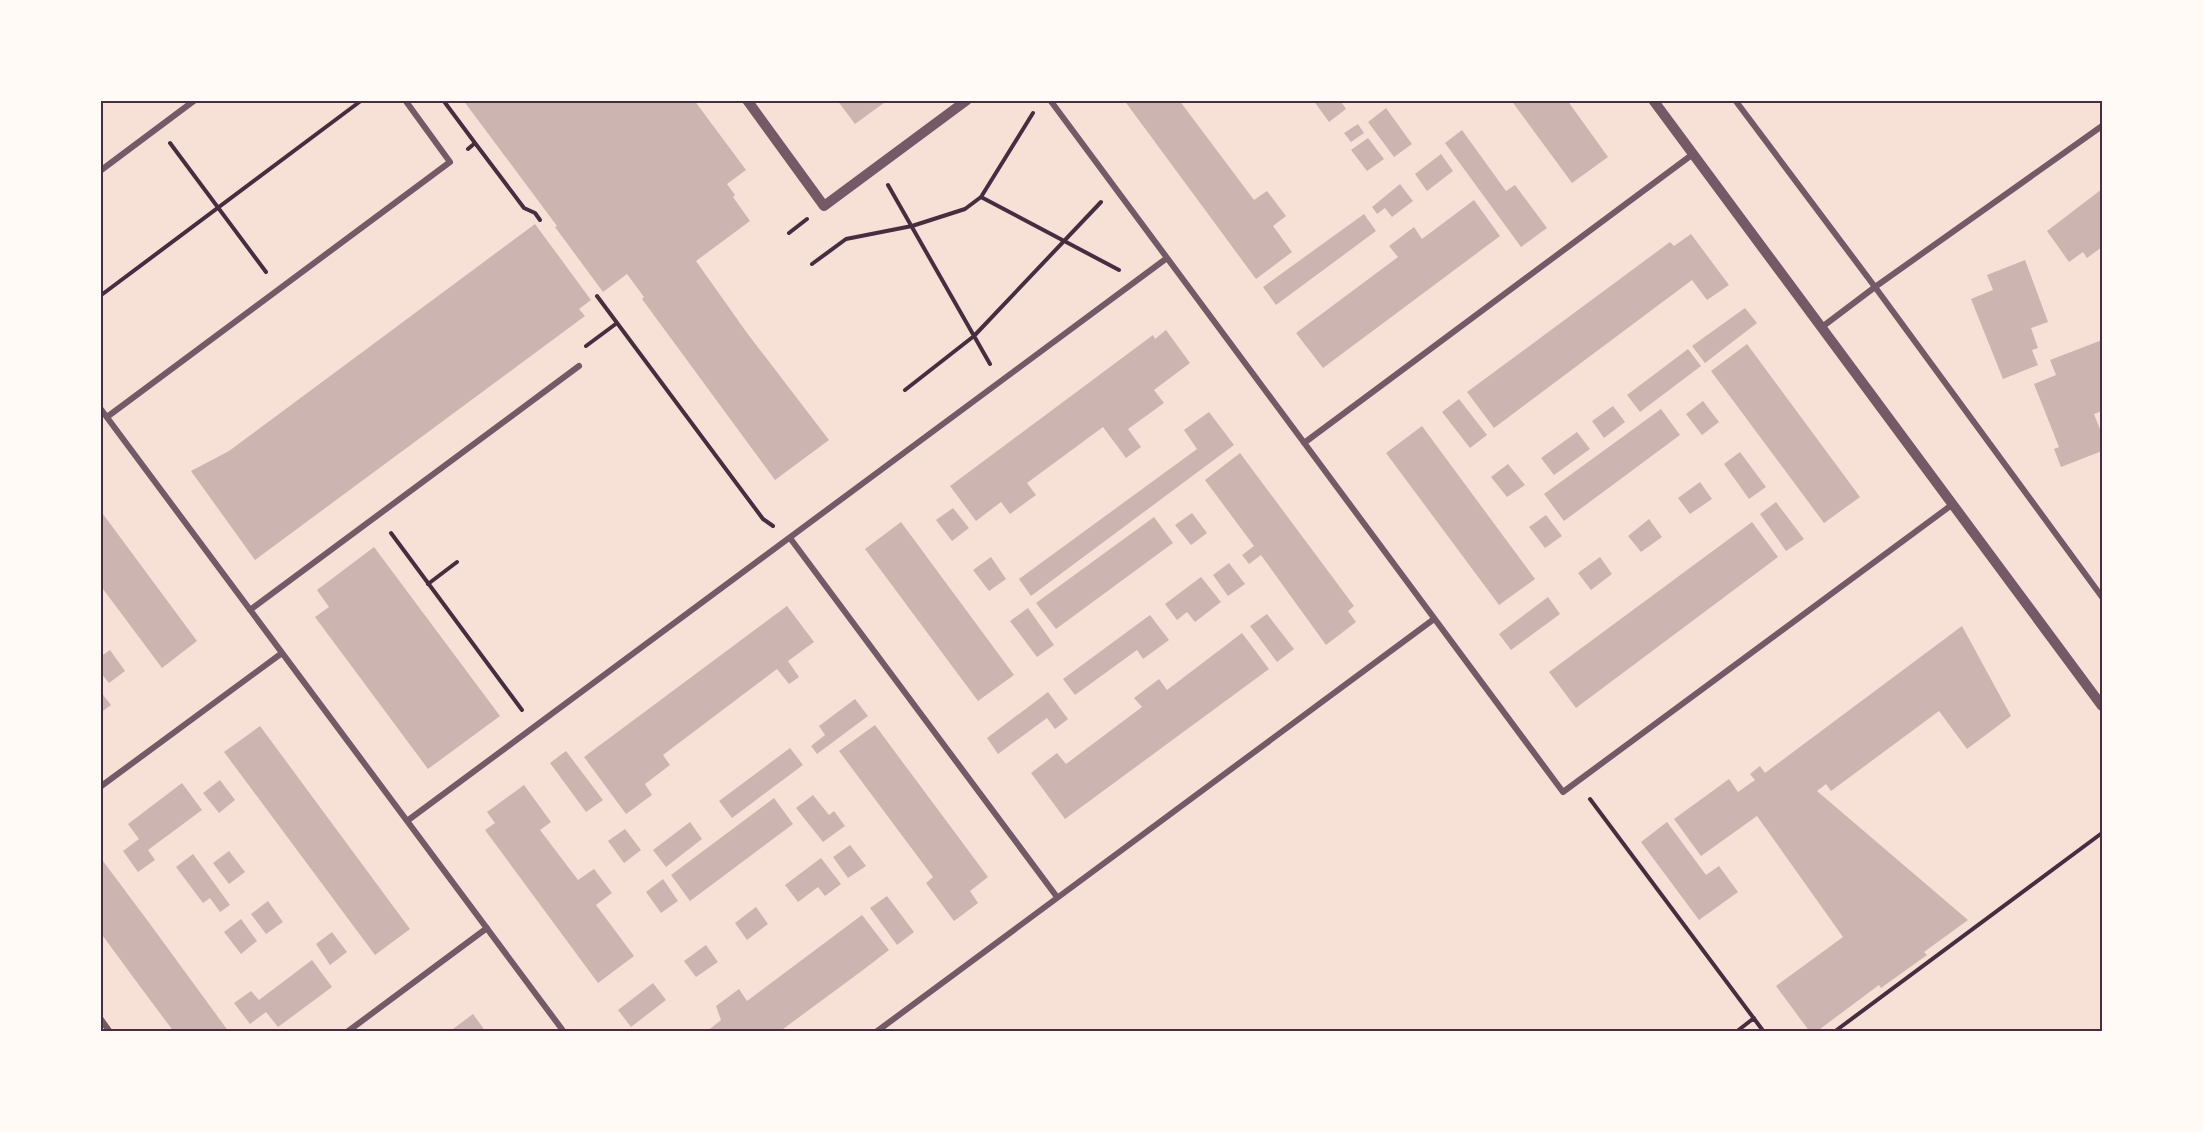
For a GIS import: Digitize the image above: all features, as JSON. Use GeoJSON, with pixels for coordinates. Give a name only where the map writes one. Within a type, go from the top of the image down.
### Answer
{"type":"FeatureCollection","features":[{"type":"Feature","properties":{"kind":"street"},"geometry":{"type":"LineString","coordinates":[[100,171],[195,100]]}},
{"type":"Feature","properties":{"kind":"street"},"geometry":{"type":"LineString","coordinates":[[107,417],[450,162],[405,100]]}},
{"type":"Feature","properties":{"kind":"street"},"geometry":{"type":"LineString","coordinates":[[747,100],[824,206],[967,100]]}},
{"type":"Feature","properties":{"kind":"street"},"geometry":{"type":"LineString","coordinates":[[1050,100],[1563,792],[1953,504]]}},
{"type":"Feature","properties":{"kind":"street"},"geometry":{"type":"LineString","coordinates":[[1653,100],[2103,706]]}},
{"type":"Feature","properties":{"kind":"street"},"geometry":{"type":"LineString","coordinates":[[1735,100],[2103,597]]}},
{"type":"Feature","properties":{"kind":"street"},"geometry":{"type":"LineString","coordinates":[[1822,327],[2103,126]]}},
{"type":"Feature","properties":{"kind":"street"},"geometry":{"type":"LineString","coordinates":[[1304,443],[1693,154]]}},
{"type":"Feature","properties":{"kind":"street"},"geometry":{"type":"LineString","coordinates":[[407,821],[1167,258]]}},
{"type":"Feature","properties":{"kind":"street"},"geometry":{"type":"LineString","coordinates":[[250,610],[579,366]]}},
{"type":"Feature","properties":{"kind":"street"},"geometry":{"type":"LineString","coordinates":[[100,408],[564,1032]]}},
{"type":"Feature","properties":{"kind":"street"},"geometry":{"type":"LineString","coordinates":[[790,538],[1057,897]]}},
{"type":"Feature","properties":{"kind":"street"},"geometry":{"type":"LineString","coordinates":[[876,1032],[1434,619]]}},
{"type":"Feature","properties":{"kind":"street"},"geometry":{"type":"LineString","coordinates":[[100,787],[282,653]]}},
{"type":"Feature","properties":{"kind":"street"},"geometry":{"type":"LineString","coordinates":[[347,1032],[487,928]]}},
{"type":"Feature","properties":{"kind":"street"},"geometry":{"type":"LineString","coordinates":[[100,1018],[110,1032]]}},
{"type":"Feature","properties":{"kind":"path"},"geometry":{"type":"LineString","coordinates":[[100,296],[362,100]]}},
{"type":"Feature","properties":{"kind":"path"},"geometry":{"type":"LineString","coordinates":[[443,100],[524,208],[535,213],[540,220]]}},
{"type":"Feature","properties":{"kind":"path"},"geometry":{"type":"LineString","coordinates":[[812,264],[846,239],[912,226],[965,209],[981,197],[1035,109]]}},
{"type":"Feature","properties":{"kind":"path"},"geometry":{"type":"LineString","coordinates":[[158,128],[279,290]]}},
{"type":"Feature","properties":{"kind":"path"},"geometry":{"type":"LineString","coordinates":[[450,162],[476,143]]}},
{"type":"Feature","properties":{"kind":"path"},"geometry":{"type":"LineString","coordinates":[[878,166],[1000,382]]}},
{"type":"Feature","properties":{"kind":"path"},"geometry":{"type":"LineString","coordinates":[[905,390],[974,336],[1115,188]]}},
{"type":"Feature","properties":{"kind":"path"},"geometry":{"type":"LineString","coordinates":[[981,197],[1066,240],[1137,280]]}},
{"type":"Feature","properties":{"kind":"path"},"geometry":{"type":"LineString","coordinates":[[597,296],[763,519],[790,538]]}},
{"type":"Feature","properties":{"kind":"path"},"geometry":{"type":"LineString","coordinates":[[579,366],[584,348],[617,323]]}},
{"type":"Feature","properties":{"kind":"path"},"geometry":{"type":"LineString","coordinates":[[378,515],[534,726]]}},
{"type":"Feature","properties":{"kind":"path"},"geometry":{"type":"LineString","coordinates":[[429,584],[457,562]]}},
{"type":"Feature","properties":{"kind":"path"},"geometry":{"type":"LineString","coordinates":[[1577,782],[1764,1032]]}},
{"type":"Feature","properties":{"kind":"path"},"geometry":{"type":"LineString","coordinates":[[1834,1032],[2103,833]]}},
{"type":"Feature","properties":{"kind":"path"},"geometry":{"type":"LineString","coordinates":[[1736,1032],[1754,1018]]}},
{"type":"Feature","properties":{"kind":"building"},"geometry":{"type":"Polygon","coordinates":[[[463,100],[694,100],[746,170],[727,184],[750,221],[696,261],[747,333],[829,440],[775,480],[642,299],[644,297],[627,274],[603,292],[463,100]]]}},
{"type":"Feature","properties":{"kind":"building"},"geometry":{"type":"Polygon","coordinates":[[[837,100],[888,100],[855,124],[837,100]]]}},
{"type":"Feature","properties":{"kind":"building"},"geometry":{"type":"Polygon","coordinates":[[[1124,100],[1179,100],[1254,200],[1267,191],[1286,216],[1273,226],[1292,252],[1256,279],[1124,100]]]}},
{"type":"Feature","properties":{"kind":"building"},"geometry":{"type":"Polygon","coordinates":[[[1313,100],[1340,100],[1346,109],[1329,122],[1313,100]]]}},
{"type":"Feature","properties":{"kind":"building"},"geometry":{"type":"Polygon","coordinates":[[[1511,100],[1567,100],[1608,157],[1572,183],[1511,100]]]}},
{"type":"Feature","properties":{"kind":"building"},"geometry":{"type":"Polygon","coordinates":[[[1386,108],[1412,144],[1394,157],[1368,122],[1386,108]]]}},
{"type":"Feature","properties":{"kind":"building"},"geometry":{"type":"Polygon","coordinates":[[[1358,124],[1364,133],[1351,142],[1344,133],[1358,124]]]}},
{"type":"Feature","properties":{"kind":"building"},"geometry":{"type":"Polygon","coordinates":[[[1462,130],[1506,191],[1515,185],[1547,228],[1521,247],[1445,143],[1462,130]]]}},
{"type":"Feature","properties":{"kind":"building"},"geometry":{"type":"Polygon","coordinates":[[[1368,138],[1384,159],[1367,171],[1351,150],[1368,138]]]}},
{"type":"Feature","properties":{"kind":"building"},"geometry":{"type":"Polygon","coordinates":[[[1441,154],[1453,171],[1427,191],[1415,174],[1441,154]]]}},
{"type":"Feature","properties":{"kind":"building"},"geometry":{"type":"Polygon","coordinates":[[[1400,184],[1413,201],[1392,217],[1385,208],[1377,214],[1372,207],[1400,184]]]}},
{"type":"Feature","properties":{"kind":"building"},"geometry":{"type":"Polygon","coordinates":[[[2102,189],[2102,247],[2087,258],[2083,252],[2069,262],[2047,231],[2102,189]]]}},
{"type":"Feature","properties":{"kind":"building"},"geometry":{"type":"Polygon","coordinates":[[[1474,200],[1500,236],[1323,368],[1296,333],[1398,257],[1389,246],[1414,227],[1422,239],[1474,200]]]}},
{"type":"Feature","properties":{"kind":"building"},"geometry":{"type":"Polygon","coordinates":[[[1364,214],[1376,231],[1276,305],[1263,287],[1364,214]]]}},
{"type":"Feature","properties":{"kind":"building"},"geometry":{"type":"Polygon","coordinates":[[[535,224],[591,300],[579,309],[585,316],[255,560],[191,471],[229,451],[535,224]]]}},
{"type":"Feature","properties":{"kind":"building"},"geometry":{"type":"Polygon","coordinates":[[[1691,234],[1729,285],[1707,300],[1692,280],[1494,428],[1467,392],[1670,242],[1674,246],[1691,234]]]}},
{"type":"Feature","properties":{"kind":"building"},"geometry":{"type":"Polygon","coordinates":[[[2025,260],[2048,322],[2031,328],[2038,348],[2032,350],[2038,365],[2003,379],[1971,299],[1993,290],[1987,275],[2025,260]]]}},
{"type":"Feature","properties":{"kind":"building"},"geometry":{"type":"Polygon","coordinates":[[[1745,308],[1757,323],[1705,363],[1692,346],[1745,308]]]}},
{"type":"Feature","properties":{"kind":"building"},"geometry":{"type":"Polygon","coordinates":[[[1166,330],[1190,363],[1154,390],[1164,403],[1128,429],[1141,447],[1126,458],[1103,427],[1027,483],[1036,495],[1010,514],[1001,502],[976,521],[950,486],[1153,335],[1155,339],[1166,330]]]}},
{"type":"Feature","properties":{"kind":"building"},"geometry":{"type":"Polygon","coordinates":[[[2102,340],[2102,411],[2094,414],[2102,432],[2102,451],[2061,467],[2054,449],[2059,447],[2034,384],[2056,375],[2050,360],[2102,340]]]}},
{"type":"Feature","properties":{"kind":"building"},"geometry":{"type":"Polygon","coordinates":[[[1747,344],[1860,497],[1824,523],[1711,371],[1747,344]]]}},
{"type":"Feature","properties":{"kind":"building"},"geometry":{"type":"Polygon","coordinates":[[[1688,349],[1701,366],[1640,412],[1627,395],[1688,349]]]}},
{"type":"Feature","properties":{"kind":"building"},"geometry":{"type":"Polygon","coordinates":[[[1459,399],[1487,435],[1470,448],[1442,412],[1459,399]]]}},
{"type":"Feature","properties":{"kind":"building"},"geometry":{"type":"Polygon","coordinates":[[[1703,401],[1719,422],[1702,435],[1686,414],[1703,401]]]}},
{"type":"Feature","properties":{"kind":"building"},"geometry":{"type":"Polygon","coordinates":[[[1613,406],[1625,422],[1604,438],[1592,421],[1613,406]]]}},
{"type":"Feature","properties":{"kind":"building"},"geometry":{"type":"Polygon","coordinates":[[[1661,409],[1680,435],[1564,521],[1544,494],[1661,409]]]}},
{"type":"Feature","properties":{"kind":"building"},"geometry":{"type":"Polygon","coordinates":[[[1209,412],[1234,445],[1031,596],[1019,579],[1197,449],[1184,430],[1209,412]]]}},
{"type":"Feature","properties":{"kind":"building"},"geometry":{"type":"Polygon","coordinates":[[[1422,426],[1535,579],[1499,605],[1386,453],[1422,426]]]}},
{"type":"Feature","properties":{"kind":"building"},"geometry":{"type":"Polygon","coordinates":[[[1577,432],[1590,449],[1554,475],[1541,458],[1577,432]]]}},
{"type":"Feature","properties":{"kind":"building"},"geometry":{"type":"Polygon","coordinates":[[[1740,452],[1766,487],[1749,499],[1724,464],[1740,452]]]}},
{"type":"Feature","properties":{"kind":"building"},"geometry":{"type":"Polygon","coordinates":[[[1240,453],[1354,606],[1348,611],[1356,622],[1326,645],[1261,555],[1249,564],[1242,555],[1254,546],[1205,480],[1240,453]]]}},
{"type":"Feature","properties":{"kind":"building"},"geometry":{"type":"Polygon","coordinates":[[[1508,464],[1525,485],[1507,497],[1491,477],[1508,464]]]}},
{"type":"Feature","properties":{"kind":"building"},"geometry":{"type":"Polygon","coordinates":[[[1700,482],[1712,499],[1690,514],[1678,498],[1700,482]]]}},
{"type":"Feature","properties":{"kind":"building"},"geometry":{"type":"Polygon","coordinates":[[[1776,502],[1804,539],[1786,551],[1760,514],[1776,502]]]}},
{"type":"Feature","properties":{"kind":"building"},"geometry":{"type":"Polygon","coordinates":[[[953,508],[969,528],[952,541],[936,520],[953,508]]]}},
{"type":"Feature","properties":{"kind":"building"},"geometry":{"type":"Polygon","coordinates":[[[100,510],[197,641],[162,668],[100,585],[100,510]]]}},
{"type":"Feature","properties":{"kind":"building"},"geometry":{"type":"Polygon","coordinates":[[[1192,513],[1207,533],[1191,545],[1175,525],[1192,513]]]}},
{"type":"Feature","properties":{"kind":"building"},"geometry":{"type":"Polygon","coordinates":[[[1546,515],[1562,536],[1545,548],[1529,527],[1546,515]]]}},
{"type":"Feature","properties":{"kind":"building"},"geometry":{"type":"Polygon","coordinates":[[[1154,517],[1173,543],[1056,629],[1036,603],[1154,517]]]}},
{"type":"Feature","properties":{"kind":"building"},"geometry":{"type":"Polygon","coordinates":[[[1649,519],[1662,537],[1641,552],[1628,536],[1649,519]]]}},
{"type":"Feature","properties":{"kind":"building"},"geometry":{"type":"Polygon","coordinates":[[[901,522],[1014,675],[978,701],[865,549],[901,522]]]}},
{"type":"Feature","properties":{"kind":"building"},"geometry":{"type":"Polygon","coordinates":[[[1752,522],[1778,557],[1576,708],[1549,672],[1752,522]]]}},
{"type":"Feature","properties":{"kind":"building"},"geometry":{"type":"Polygon","coordinates":[[[374,547],[500,716],[428,769],[315,617],[329,607],[317,590],[374,547]]]}},
{"type":"Feature","properties":{"kind":"building"},"geometry":{"type":"Polygon","coordinates":[[[991,557],[1006,579],[989,591],[973,570],[991,557]]]}},
{"type":"Feature","properties":{"kind":"building"},"geometry":{"type":"Polygon","coordinates":[[[1600,557],[1612,574],[1591,590],[1578,573],[1600,557]]]}},
{"type":"Feature","properties":{"kind":"building"},"geometry":{"type":"Polygon","coordinates":[[[1229,563],[1245,584],[1228,596],[1213,575],[1229,563]]]}},
{"type":"Feature","properties":{"kind":"building"},"geometry":{"type":"Polygon","coordinates":[[[1201,577],[1221,602],[1195,622],[1187,612],[1177,620],[1165,604],[1201,577]]]}},
{"type":"Feature","properties":{"kind":"building"},"geometry":{"type":"Polygon","coordinates":[[[1548,597],[1560,614],[1511,650],[1499,634],[1548,597]]]}},
{"type":"Feature","properties":{"kind":"building"},"geometry":{"type":"Polygon","coordinates":[[[787,606],[814,642],[788,661],[799,677],[789,684],[777,669],[663,755],[670,765],[645,784],[652,795],[626,814],[584,757],[787,606]]]}},
{"type":"Feature","properties":{"kind":"building"},"geometry":{"type":"Polygon","coordinates":[[[1028,608],[1054,645],[1037,657],[1010,621],[1028,608]]]}},
{"type":"Feature","properties":{"kind":"building"},"geometry":{"type":"Polygon","coordinates":[[[1267,614],[1294,649],[1277,662],[1250,626],[1267,614]]]}},
{"type":"Feature","properties":{"kind":"building"},"geometry":{"type":"Polygon","coordinates":[[[1150,615],[1169,640],[1143,659],[1137,650],[1075,695],[1063,679],[1150,615]]]}},
{"type":"Feature","properties":{"kind":"building"},"geometry":{"type":"Polygon","coordinates":[[[1962,626],[2011,716],[1967,749],[1939,711],[1831,791],[1826,784],[1817,791],[1968,920],[1924,952],[1927,955],[1881,988],[1879,985],[1816,1032],[1810,1032],[1776,986],[1843,937],[1757,816],[1701,856],[1674,819],[1729,779],[1738,792],[1755,780],[1750,774],[1760,766],[1765,773],[1962,626]]]}},
{"type":"Feature","properties":{"kind":"building"},"geometry":{"type":"Polygon","coordinates":[[[1242,633],[1269,669],[1065,819],[1031,773],[1057,753],[1066,764],[1142,707],[1134,698],[1159,679],[1167,690],[1242,633]]]}},
{"type":"Feature","properties":{"kind":"building"},"geometry":{"type":"Polygon","coordinates":[[[110,650],[125,671],[109,683],[100,672],[100,657],[110,650]]]}},
{"type":"Feature","properties":{"kind":"building"},"geometry":{"type":"Polygon","coordinates":[[[100,691],[111,705],[100,713],[100,691]]]}},
{"type":"Feature","properties":{"kind":"building"},"geometry":{"type":"Polygon","coordinates":[[[1048,692],[1068,719],[1055,729],[1047,718],[998,754],[987,738],[1048,692]]]}},
{"type":"Feature","properties":{"kind":"building"},"geometry":{"type":"Polygon","coordinates":[[[855,699],[868,716],[817,754],[811,746],[825,735],[819,726],[855,699]]]}},
{"type":"Feature","properties":{"kind":"building"},"geometry":{"type":"Polygon","coordinates":[[[875,725],[988,877],[970,891],[978,903],[954,921],[926,883],[933,877],[839,751],[875,725]]]}},
{"type":"Feature","properties":{"kind":"building"},"geometry":{"type":"Polygon","coordinates":[[[260,726],[410,929],[375,955],[224,752],[260,726]]]}},
{"type":"Feature","properties":{"kind":"building"},"geometry":{"type":"Polygon","coordinates":[[[790,748],[803,765],[732,818],[719,801],[790,748]]]}},
{"type":"Feature","properties":{"kind":"building"},"geometry":{"type":"Polygon","coordinates":[[[566,751],[603,800],[586,812],[550,763],[566,751]]]}},
{"type":"Feature","properties":{"kind":"building"},"geometry":{"type":"Polygon","coordinates":[[[220,780],[235,800],[219,813],[203,793],[220,780]]]}},
{"type":"Feature","properties":{"kind":"building"},"geometry":{"type":"Polygon","coordinates":[[[182,783],[202,810],[148,850],[155,860],[138,872],[123,851],[139,839],[128,824],[182,783]]]}},
{"type":"Feature","properties":{"kind":"building"},"geometry":{"type":"Polygon","coordinates":[[[524,785],[551,822],[540,830],[578,880],[594,869],[612,893],[596,905],[634,956],[598,983],[485,830],[495,823],[487,812],[524,785]]]}},
{"type":"Feature","properties":{"kind":"building"},"geometry":{"type":"Polygon","coordinates":[[[813,795],[829,815],[834,811],[845,826],[823,842],[796,808],[813,795]]]}},
{"type":"Feature","properties":{"kind":"building"},"geometry":{"type":"Polygon","coordinates":[[[774,798],[793,824],[690,901],[671,875],[774,798]]]}},
{"type":"Feature","properties":{"kind":"building"},"geometry":{"type":"Polygon","coordinates":[[[690,822],[702,839],[666,867],[653,850],[690,822]]]}},
{"type":"Feature","properties":{"kind":"building"},"geometry":{"type":"Polygon","coordinates":[[[1667,822],[1706,875],[1719,866],[1738,892],[1699,920],[1641,842],[1667,822]]]}},
{"type":"Feature","properties":{"kind":"building"},"geometry":{"type":"Polygon","coordinates":[[[625,829],[641,850],[624,863],[608,841],[625,829]]]}},
{"type":"Feature","properties":{"kind":"building"},"geometry":{"type":"Polygon","coordinates":[[[850,845],[866,866],[848,878],[833,857],[850,845]]]}},
{"type":"Feature","properties":{"kind":"building"},"geometry":{"type":"Polygon","coordinates":[[[229,851],[245,872],[229,884],[213,863],[229,851]]]}},
{"type":"Feature","properties":{"kind":"building"},"geometry":{"type":"Polygon","coordinates":[[[193,854],[230,905],[220,912],[210,898],[203,903],[176,867],[193,854]]]}},
{"type":"Feature","properties":{"kind":"building"},"geometry":{"type":"Polygon","coordinates":[[[100,857],[229,1032],[174,1032],[133,977],[100,932],[100,857]]]}},
{"type":"Feature","properties":{"kind":"building"},"geometry":{"type":"Polygon","coordinates":[[[821,858],[841,884],[825,896],[818,887],[798,902],[785,885],[821,858]]]}},
{"type":"Feature","properties":{"kind":"building"},"geometry":{"type":"Polygon","coordinates":[[[663,879],[678,901],[661,913],[646,892],[663,879]]]}},
{"type":"Feature","properties":{"kind":"building"},"geometry":{"type":"Polygon","coordinates":[[[887,896],[914,932],[897,945],[870,908],[887,896]]]}},
{"type":"Feature","properties":{"kind":"building"},"geometry":{"type":"Polygon","coordinates":[[[268,901],[283,922],[266,934],[251,914],[268,901]]]}},
{"type":"Feature","properties":{"kind":"building"},"geometry":{"type":"Polygon","coordinates":[[[756,907],[768,924],[747,940],[735,923],[756,907]]]}},
{"type":"Feature","properties":{"kind":"building"},"geometry":{"type":"Polygon","coordinates":[[[862,915],[889,950],[863,970],[779,1032],[706,1032],[721,1020],[716,1006],[739,989],[747,1001],[862,915]]]}},
{"type":"Feature","properties":{"kind":"building"},"geometry":{"type":"Polygon","coordinates":[[[241,919],[257,941],[241,954],[224,932],[241,919]]]}},
{"type":"Feature","properties":{"kind":"building"},"geometry":{"type":"Polygon","coordinates":[[[332,932],[347,952],[330,965],[316,944],[332,932]]]}},
{"type":"Feature","properties":{"kind":"building"},"geometry":{"type":"Polygon","coordinates":[[[706,945],[718,962],[696,977],[684,961],[706,945]]]}},
{"type":"Feature","properties":{"kind":"building"},"geometry":{"type":"Polygon","coordinates":[[[312,960],[332,987],[278,1027],[266,1012],[250,1024],[234,1003],[251,991],[259,1000],[312,960]]]}},
{"type":"Feature","properties":{"kind":"building"},"geometry":{"type":"Polygon","coordinates":[[[653,983],[666,1000],[631,1027],[618,1010],[653,983]]]}},
{"type":"Feature","properties":{"kind":"building"},"geometry":{"type":"Polygon","coordinates":[[[473,1014],[486,1032],[449,1032],[473,1014]]]}}]}
